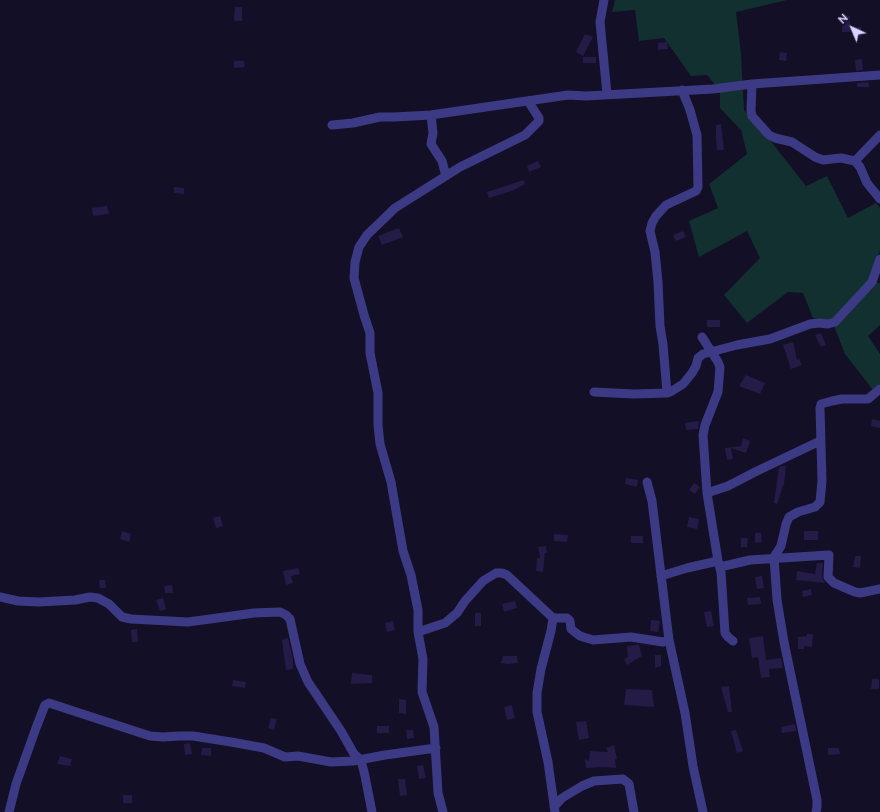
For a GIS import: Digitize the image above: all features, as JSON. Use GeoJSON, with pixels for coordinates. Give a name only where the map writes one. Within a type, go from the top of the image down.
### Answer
{"type":"FeatureCollection","features":[{"type":"Feature","properties":{"kind":"street"},"geometry":{"type":"LineString","coordinates":[[604,0],[600,22],[607,94]]}},
{"type":"Feature","properties":{"kind":"street"},"geometry":{"type":"LineString","coordinates":[[332,125],[380,117],[431,115],[568,95],[713,89],[752,84],[880,75]]}},
{"type":"Feature","properties":{"kind":"street"},"geometry":{"type":"LineString","coordinates":[[752,84],[752,116],[769,135],[792,142],[814,157],[824,160],[849,159],[855,161],[860,167],[867,183],[880,199]]}},
{"type":"Feature","properties":{"kind":"street"},"geometry":{"type":"LineString","coordinates":[[666,393],[663,344],[658,309],[658,282],[655,252],[650,231],[656,216],[666,205],[696,191],[698,187],[697,135],[690,110],[682,90]]}},
{"type":"Feature","properties":{"kind":"street"},"geometry":{"type":"LineString","coordinates":[[443,812],[438,793],[434,727],[422,692],[423,659],[418,632],[418,610],[411,575],[403,551],[391,482],[380,444],[378,425],[378,393],[370,353],[370,333],[354,278],[355,262],[359,247],[367,235],[395,208],[460,167],[525,135],[539,121],[539,118],[528,101]]}},
{"type":"Feature","properties":{"kind":"street"},"geometry":{"type":"LineString","coordinates":[[431,115],[433,133],[431,144],[442,161],[446,176]]}},
{"type":"Feature","properties":{"kind":"street"},"geometry":{"type":"LineString","coordinates":[[855,161],[880,136]]}},
{"type":"Feature","properties":{"kind":"street"},"geometry":{"type":"LineString","coordinates":[[594,392],[634,394],[666,393],[683,384],[692,373],[698,358],[703,354],[737,345],[770,339],[810,324],[828,324],[835,322],[877,276],[880,259]]}},
{"type":"Feature","properties":{"kind":"street"},"geometry":{"type":"LineString","coordinates":[[702,337],[718,362],[721,374],[718,392],[705,425],[703,435],[707,493],[723,593],[726,633],[733,641]]}},
{"type":"Feature","properties":{"kind":"street"},"geometry":{"type":"LineString","coordinates":[[816,812],[817,800],[784,642],[777,600],[774,557],[781,546],[789,517],[798,512],[815,507],[820,502],[822,481],[820,441],[821,404],[842,399],[868,399],[880,389]]}},
{"type":"Feature","properties":{"kind":"street"},"geometry":{"type":"LineString","coordinates":[[707,493],[728,486],[820,441]]}},
{"type":"Feature","properties":{"kind":"street"},"geometry":{"type":"LineString","coordinates":[[647,482],[652,501],[669,640],[685,713],[693,766],[703,812]]}},
{"type":"Feature","properties":{"kind":"street"},"geometry":{"type":"LineString","coordinates":[[660,576],[687,568],[774,557],[829,555],[828,577],[834,583],[860,593],[880,589]]}},
{"type":"Feature","properties":{"kind":"street"},"geometry":{"type":"LineString","coordinates":[[418,632],[445,623],[452,618],[483,581],[496,573],[502,573],[507,575],[553,618],[566,618],[570,621],[571,629],[586,639],[593,640],[631,637],[663,642],[669,640]]}},
{"type":"Feature","properties":{"kind":"street"},"geometry":{"type":"LineString","coordinates":[[0,597],[18,601],[39,602],[75,600],[90,597],[98,598],[109,604],[122,617],[131,619],[188,622],[254,613],[280,612],[286,615],[290,619],[300,664],[308,682],[360,760],[365,776],[372,812]]}},
{"type":"Feature","properties":{"kind":"street"},"geometry":{"type":"LineString","coordinates":[[553,618],[541,669],[537,694],[537,712],[548,762],[555,810]]}},
{"type":"Feature","properties":{"kind":"street"},"geometry":{"type":"LineString","coordinates":[[9,812],[16,784],[36,728],[45,705],[49,703],[150,736],[180,736],[231,742],[264,748],[285,757],[305,756],[330,762],[360,760],[436,748]]}},
{"type":"Feature","properties":{"kind":"street"},"geometry":{"type":"LineString","coordinates":[[555,810],[562,798],[582,786],[594,781],[623,779],[629,784],[634,812]]}},
{"type":"Feature","properties":{"kind":"green space"},"geometry":{"type":"Polygon","coordinates":[[[615,0],[787,0],[736,12],[741,54],[744,110],[806,186],[827,176],[848,218],[876,203],[880,208],[880,251],[868,282],[880,283],[880,325],[868,336],[880,354],[880,384],[873,390],[845,354],[832,321],[813,318],[803,293],[788,292],[747,323],[724,295],[760,258],[747,231],[699,257],[689,221],[718,208],[709,184],[747,154],[741,130],[720,108],[720,91],[707,75],[691,76],[664,38],[639,41],[635,10],[612,12],[615,0]]]}},
{"type":"Feature","properties":{"kind":"building"},"geometry":{"type":"Polygon","coordinates":[[[235,7],[242,7],[242,21],[234,21],[235,7]]]}},
{"type":"Feature","properties":{"kind":"building"},"geometry":{"type":"Polygon","coordinates":[[[842,15],[850,16],[850,32],[842,32],[842,15]]]}},
{"type":"Feature","properties":{"kind":"building"},"geometry":{"type":"Polygon","coordinates":[[[854,27],[861,27],[861,37],[853,36],[854,27]]]}},
{"type":"Feature","properties":{"kind":"building"},"geometry":{"type":"Polygon","coordinates":[[[585,34],[593,37],[583,56],[576,52],[585,34]]]}},
{"type":"Feature","properties":{"kind":"building"},"geometry":{"type":"Polygon","coordinates":[[[667,42],[668,49],[658,50],[658,43],[667,42]]]}},
{"type":"Feature","properties":{"kind":"building"},"geometry":{"type":"Polygon","coordinates":[[[780,52],[787,53],[786,61],[779,60],[780,52]]]}},
{"type":"Feature","properties":{"kind":"building"},"geometry":{"type":"Polygon","coordinates":[[[583,57],[596,57],[596,63],[583,63],[583,57]]]}},
{"type":"Feature","properties":{"kind":"building"},"geometry":{"type":"Polygon","coordinates":[[[862,59],[863,70],[856,71],[855,60],[862,59]]]}},
{"type":"Feature","properties":{"kind":"building"},"geometry":{"type":"Polygon","coordinates":[[[234,61],[244,61],[245,67],[234,68],[234,61]]]}},
{"type":"Feature","properties":{"kind":"building"},"geometry":{"type":"Polygon","coordinates":[[[869,82],[869,87],[857,87],[857,83],[869,82]]]}},
{"type":"Feature","properties":{"kind":"building"},"geometry":{"type":"Polygon","coordinates":[[[721,124],[724,150],[717,150],[716,125],[721,124]]]}},
{"type":"Feature","properties":{"kind":"building"},"geometry":{"type":"Polygon","coordinates":[[[538,161],[541,167],[529,172],[527,166],[538,161]]]}},
{"type":"Feature","properties":{"kind":"building"},"geometry":{"type":"Polygon","coordinates":[[[524,180],[525,184],[514,190],[489,198],[487,192],[524,180]]]}},
{"type":"Feature","properties":{"kind":"building"},"geometry":{"type":"Polygon","coordinates":[[[174,187],[184,188],[184,194],[174,193],[174,187]]]}},
{"type":"Feature","properties":{"kind":"building"},"geometry":{"type":"Polygon","coordinates":[[[107,206],[109,214],[93,216],[92,208],[107,206]]]}},
{"type":"Feature","properties":{"kind":"building"},"geometry":{"type":"Polygon","coordinates":[[[399,228],[403,237],[382,245],[378,236],[399,228]]]}},
{"type":"Feature","properties":{"kind":"building"},"geometry":{"type":"Polygon","coordinates":[[[683,231],[686,237],[676,241],[673,235],[683,231]]]}},
{"type":"Feature","properties":{"kind":"building"},"geometry":{"type":"Polygon","coordinates":[[[707,320],[720,320],[720,327],[707,327],[707,320]]]}},
{"type":"Feature","properties":{"kind":"building"},"geometry":{"type":"Polygon","coordinates":[[[821,333],[826,345],[821,347],[815,335],[821,333]]]}},
{"type":"Feature","properties":{"kind":"building"},"geometry":{"type":"Polygon","coordinates":[[[793,342],[797,360],[799,359],[802,365],[791,369],[783,345],[793,342]]]}},
{"type":"Feature","properties":{"kind":"building"},"geometry":{"type":"Polygon","coordinates":[[[746,375],[765,383],[760,394],[739,386],[746,375]]]}},
{"type":"Feature","properties":{"kind":"building"},"geometry":{"type":"Polygon","coordinates":[[[872,419],[880,421],[880,428],[871,426],[872,419]]]}},
{"type":"Feature","properties":{"kind":"building"},"geometry":{"type":"Polygon","coordinates":[[[699,421],[698,429],[686,430],[685,423],[699,421]]]}},
{"type":"Feature","properties":{"kind":"building"},"geometry":{"type":"Polygon","coordinates":[[[743,438],[750,441],[746,453],[731,448],[733,459],[727,460],[725,448],[741,446],[743,438]]]}},
{"type":"Feature","properties":{"kind":"building"},"geometry":{"type":"Polygon","coordinates":[[[786,466],[784,484],[777,504],[774,503],[779,467],[786,466]]]}},
{"type":"Feature","properties":{"kind":"building"},"geometry":{"type":"Polygon","coordinates":[[[626,478],[638,480],[637,487],[625,484],[626,478]]]}},
{"type":"Feature","properties":{"kind":"building"},"geometry":{"type":"Polygon","coordinates":[[[694,483],[700,487],[695,494],[689,490],[694,483]]]}},
{"type":"Feature","properties":{"kind":"building"},"geometry":{"type":"Polygon","coordinates":[[[220,516],[223,526],[216,528],[213,518],[220,516]]]}},
{"type":"Feature","properties":{"kind":"building"},"geometry":{"type":"Polygon","coordinates":[[[689,517],[699,519],[697,529],[687,527],[689,517]]]}},
{"type":"Feature","properties":{"kind":"building"},"geometry":{"type":"Polygon","coordinates":[[[122,531],[131,534],[129,542],[120,539],[122,531]]]}},
{"type":"Feature","properties":{"kind":"building"},"geometry":{"type":"Polygon","coordinates":[[[804,531],[818,531],[818,540],[804,540],[804,531]]]}},
{"type":"Feature","properties":{"kind":"building"},"geometry":{"type":"Polygon","coordinates":[[[755,533],[761,533],[762,542],[755,543],[755,533]]]}},
{"type":"Feature","properties":{"kind":"building"},"geometry":{"type":"Polygon","coordinates":[[[554,534],[568,535],[567,542],[554,541],[554,534]]]}},
{"type":"Feature","properties":{"kind":"building"},"geometry":{"type":"Polygon","coordinates":[[[631,536],[643,536],[643,543],[631,543],[631,536]]]}},
{"type":"Feature","properties":{"kind":"building"},"geometry":{"type":"Polygon","coordinates":[[[741,538],[748,538],[747,547],[741,547],[741,538]]]}},
{"type":"Feature","properties":{"kind":"building"},"geometry":{"type":"Polygon","coordinates":[[[546,546],[547,553],[545,553],[543,572],[536,571],[537,558],[540,558],[538,547],[546,546]]]}},
{"type":"Feature","properties":{"kind":"building"},"geometry":{"type":"Polygon","coordinates":[[[855,556],[861,556],[860,568],[853,567],[855,556]]]}},
{"type":"Feature","properties":{"kind":"building"},"geometry":{"type":"Polygon","coordinates":[[[817,563],[823,563],[822,577],[825,583],[796,580],[797,571],[815,574],[817,563]]]}},
{"type":"Feature","properties":{"kind":"building"},"geometry":{"type":"Polygon","coordinates":[[[298,568],[300,574],[291,576],[293,583],[286,585],[283,571],[298,568]]]}},
{"type":"Feature","properties":{"kind":"building"},"geometry":{"type":"Polygon","coordinates":[[[762,576],[764,588],[757,589],[755,577],[762,576]]]}},
{"type":"Feature","properties":{"kind":"building"},"geometry":{"type":"Polygon","coordinates":[[[99,580],[105,580],[106,588],[100,588],[99,580]]]}},
{"type":"Feature","properties":{"kind":"building"},"geometry":{"type":"Polygon","coordinates":[[[172,585],[173,593],[165,593],[164,586],[172,585]]]}},
{"type":"Feature","properties":{"kind":"building"},"geometry":{"type":"Polygon","coordinates":[[[811,589],[812,595],[803,597],[802,591],[811,589]]]}},
{"type":"Feature","properties":{"kind":"building"},"geometry":{"type":"Polygon","coordinates":[[[760,597],[761,604],[748,605],[747,598],[760,597]]]}},
{"type":"Feature","properties":{"kind":"building"},"geometry":{"type":"Polygon","coordinates":[[[163,598],[166,609],[160,611],[156,600],[163,598]]]}},
{"type":"Feature","properties":{"kind":"building"},"geometry":{"type":"Polygon","coordinates":[[[515,601],[517,608],[504,612],[502,604],[515,601]]]}},
{"type":"Feature","properties":{"kind":"building"},"geometry":{"type":"Polygon","coordinates":[[[711,611],[714,626],[707,627],[704,612],[711,611]]]}},
{"type":"Feature","properties":{"kind":"building"},"geometry":{"type":"Polygon","coordinates":[[[475,613],[481,613],[481,626],[475,626],[475,613]]]}},
{"type":"Feature","properties":{"kind":"building"},"geometry":{"type":"Polygon","coordinates":[[[651,620],[660,621],[658,632],[650,631],[651,620]]]}},
{"type":"Feature","properties":{"kind":"building"},"geometry":{"type":"Polygon","coordinates":[[[393,621],[395,630],[387,632],[385,623],[393,621]]]}},
{"type":"Feature","properties":{"kind":"building"},"geometry":{"type":"Polygon","coordinates":[[[137,629],[138,642],[132,642],[131,630],[137,629]]]}},
{"type":"Feature","properties":{"kind":"building"},"geometry":{"type":"Polygon","coordinates":[[[807,634],[813,634],[812,647],[804,646],[804,649],[798,649],[798,637],[807,636],[807,634]]]}},
{"type":"Feature","properties":{"kind":"building"},"geometry":{"type":"Polygon","coordinates":[[[763,636],[766,660],[781,658],[783,668],[769,669],[770,677],[761,678],[758,657],[752,658],[749,638],[763,636]]]}},
{"type":"Feature","properties":{"kind":"building"},"geometry":{"type":"Polygon","coordinates":[[[288,638],[293,659],[293,669],[286,670],[282,640],[288,638]]]}},
{"type":"Feature","properties":{"kind":"building"},"geometry":{"type":"Polygon","coordinates":[[[639,645],[642,656],[627,665],[624,659],[628,657],[627,646],[639,645]]]}},
{"type":"Feature","properties":{"kind":"building"},"geometry":{"type":"Polygon","coordinates":[[[655,655],[661,655],[661,666],[655,668],[655,655]]]}},
{"type":"Feature","properties":{"kind":"building"},"geometry":{"type":"Polygon","coordinates":[[[503,656],[517,656],[518,663],[501,663],[503,656]]]}},
{"type":"Feature","properties":{"kind":"building"},"geometry":{"type":"Polygon","coordinates":[[[352,673],[372,675],[372,683],[351,684],[352,673]]]}},
{"type":"Feature","properties":{"kind":"building"},"geometry":{"type":"Polygon","coordinates":[[[872,679],[879,679],[879,689],[871,689],[872,679]]]}},
{"type":"Feature","properties":{"kind":"building"},"geometry":{"type":"Polygon","coordinates":[[[233,680],[246,682],[245,688],[232,686],[233,680]]]}},
{"type":"Feature","properties":{"kind":"building"},"geometry":{"type":"Polygon","coordinates":[[[729,686],[732,712],[728,712],[721,687],[729,686]]]}},
{"type":"Feature","properties":{"kind":"building"},"geometry":{"type":"Polygon","coordinates":[[[626,689],[652,690],[654,707],[624,705],[626,689]]]}},
{"type":"Feature","properties":{"kind":"building"},"geometry":{"type":"Polygon","coordinates":[[[399,699],[406,700],[406,714],[399,713],[399,699]]]}},
{"type":"Feature","properties":{"kind":"building"},"geometry":{"type":"Polygon","coordinates":[[[512,705],[515,718],[507,720],[504,707],[512,705]]]}},
{"type":"Feature","properties":{"kind":"building"},"geometry":{"type":"Polygon","coordinates":[[[271,718],[277,719],[274,730],[268,728],[271,718]]]}},
{"type":"Feature","properties":{"kind":"building"},"geometry":{"type":"Polygon","coordinates":[[[586,721],[589,738],[579,740],[576,722],[586,721]]]}},
{"type":"Feature","properties":{"kind":"building"},"geometry":{"type":"Polygon","coordinates":[[[795,724],[796,731],[782,733],[781,727],[795,724]]]}},
{"type":"Feature","properties":{"kind":"building"},"geometry":{"type":"Polygon","coordinates":[[[377,726],[389,726],[389,733],[377,733],[377,726]]]}},
{"type":"Feature","properties":{"kind":"building"},"geometry":{"type":"Polygon","coordinates":[[[406,730],[413,730],[414,738],[407,739],[406,730]]]}},
{"type":"Feature","properties":{"kind":"building"},"geometry":{"type":"Polygon","coordinates":[[[736,730],[743,751],[737,753],[731,731],[736,730]]]}},
{"type":"Feature","properties":{"kind":"building"},"geometry":{"type":"Polygon","coordinates":[[[190,743],[192,754],[185,755],[184,744],[190,743]]]}},
{"type":"Feature","properties":{"kind":"building"},"geometry":{"type":"Polygon","coordinates":[[[614,745],[617,759],[615,759],[616,768],[586,768],[585,759],[589,761],[590,751],[608,752],[606,748],[614,745]]]}},
{"type":"Feature","properties":{"kind":"building"},"geometry":{"type":"Polygon","coordinates":[[[202,748],[211,748],[211,756],[201,755],[202,748]]]}},
{"type":"Feature","properties":{"kind":"building"},"geometry":{"type":"Polygon","coordinates":[[[828,748],[839,748],[840,754],[828,755],[828,748]]]}},
{"type":"Feature","properties":{"kind":"building"},"geometry":{"type":"Polygon","coordinates":[[[60,756],[72,759],[70,766],[57,764],[60,756]]]}},
{"type":"Feature","properties":{"kind":"building"},"geometry":{"type":"Polygon","coordinates":[[[423,765],[426,778],[419,779],[417,766],[423,765]]]}},
{"type":"Feature","properties":{"kind":"building"},"geometry":{"type":"Polygon","coordinates":[[[398,779],[405,779],[407,795],[400,796],[398,779]]]}},
{"type":"Feature","properties":{"kind":"building"},"geometry":{"type":"Polygon","coordinates":[[[123,795],[132,795],[132,803],[123,803],[123,795]]]}}]}
